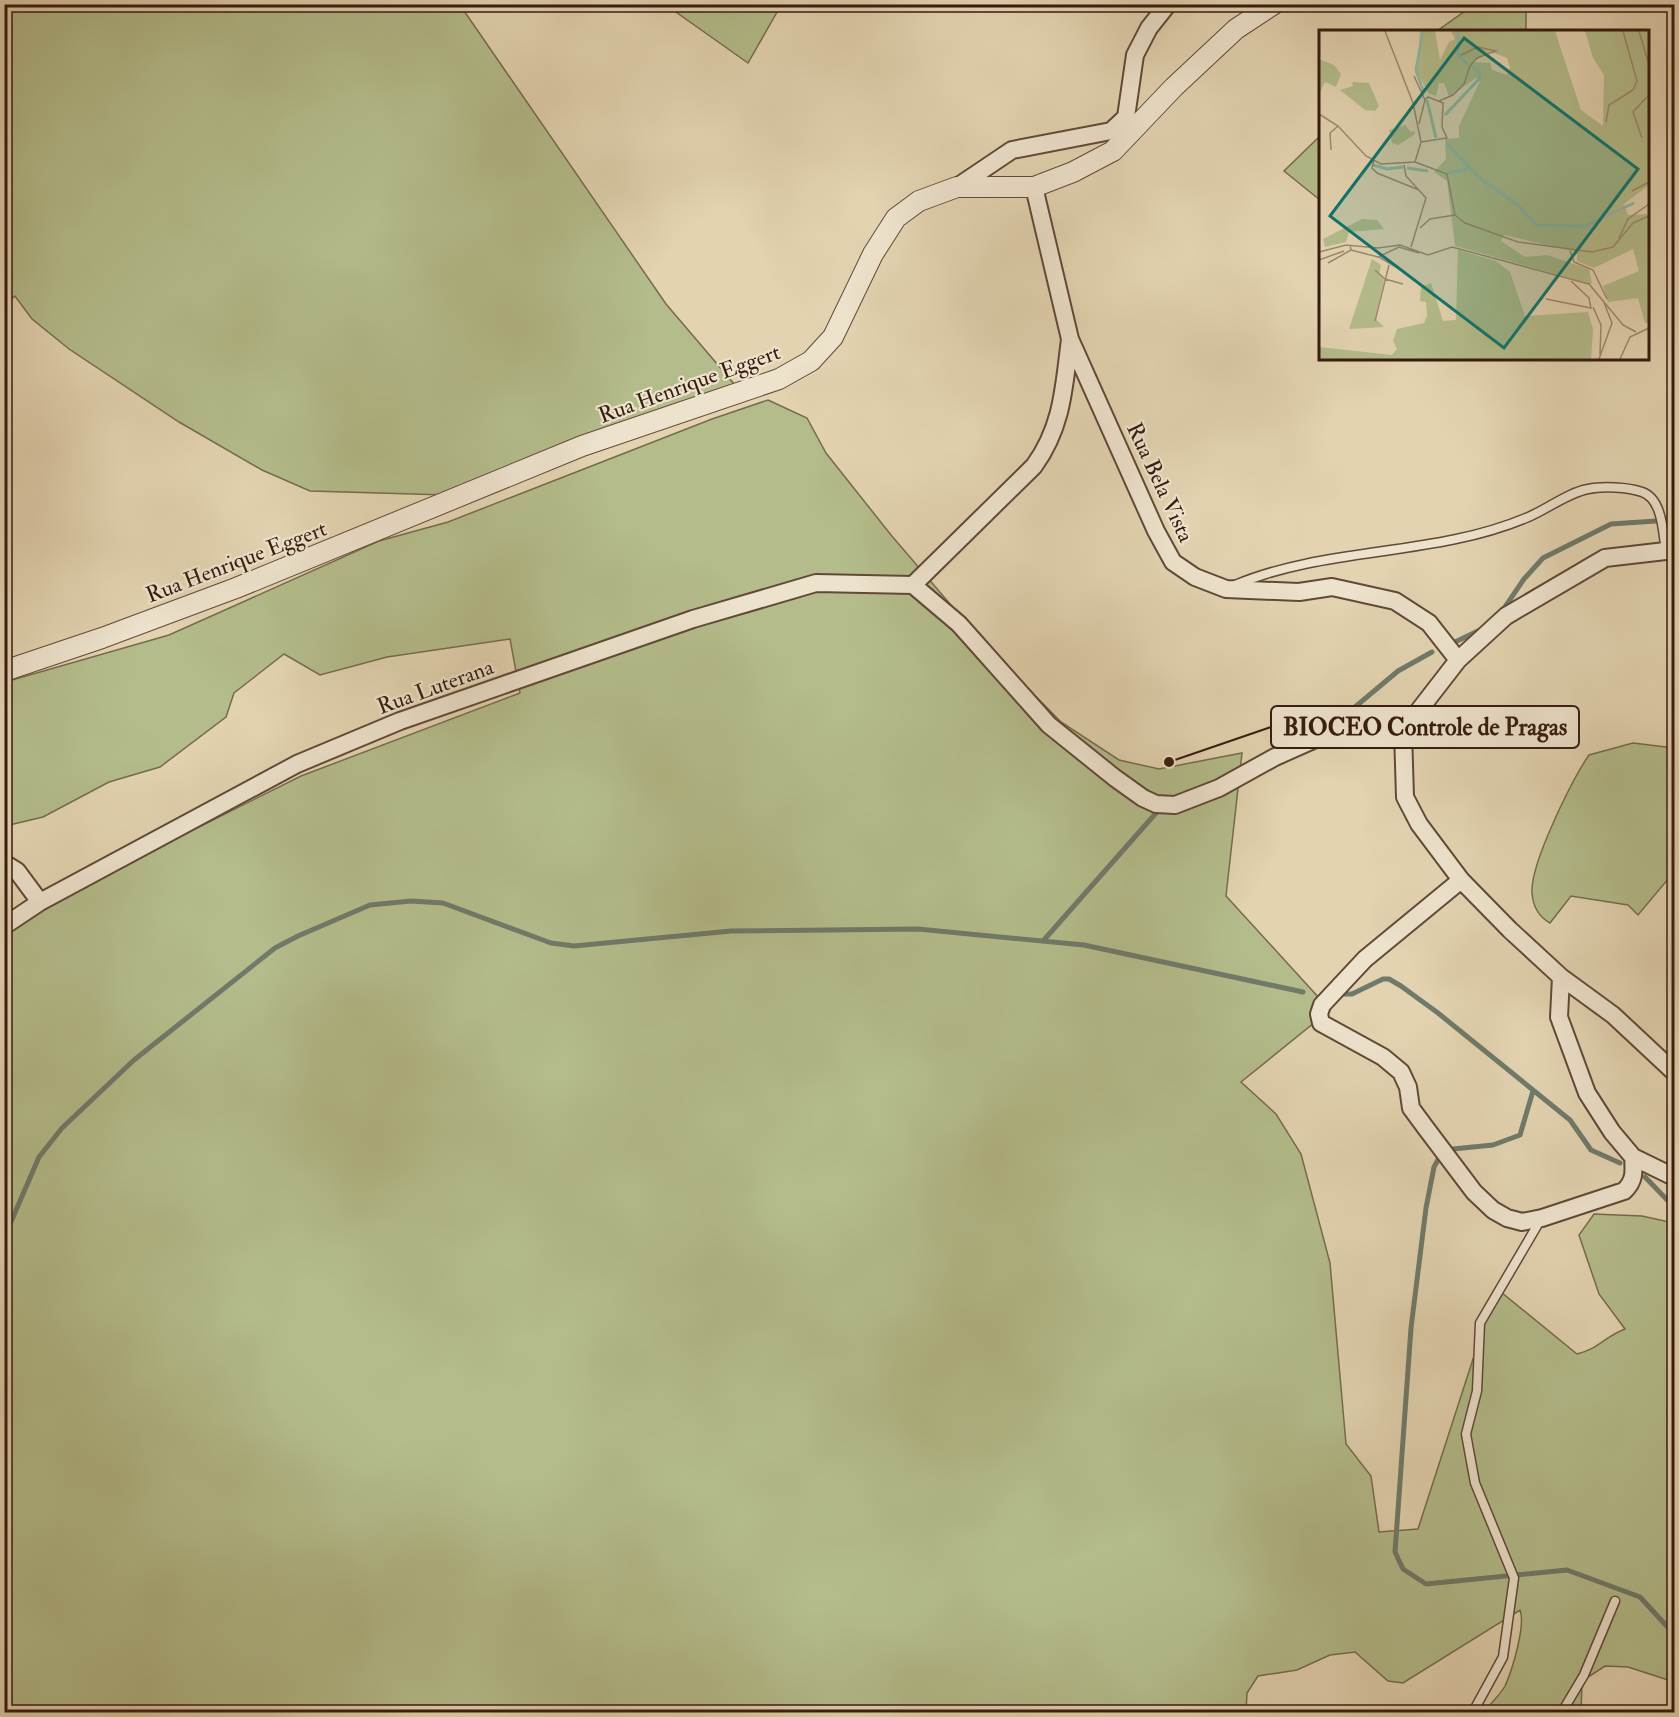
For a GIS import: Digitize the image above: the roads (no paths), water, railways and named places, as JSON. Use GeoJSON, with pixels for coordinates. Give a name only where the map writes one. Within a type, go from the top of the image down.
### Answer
{"type":"FeatureCollection","features":[{"type":"Feature","properties":{"kind":"street"},"geometry":{"type":"LineString","coordinates":[[957,186],[1012,150],[1111,131],[1126,117],[1135,55],[1149,28],[1168,4]]}},
{"type":"Feature","properties":{"kind":"street","name":"Rua Henrique Eggert"},"geometry":{"type":"LineString","coordinates":[[4,671],[102,638],[236,588],[582,446],[779,379],[811,361],[832,337],[849,308],[873,255],[896,218],[919,201],[957,186],[1034,187],[1073,172],[1113,151],[1174,87],[1236,29],[1274,4]]}},
{"type":"Feature","properties":{"kind":"street","name":"Rua Bela Vista"},"geometry":{"type":"LineString","coordinates":[[1034,187],[1070,339],[1156,531],[1173,562],[1195,577],[1226,589],[1299,592],[1332,587],[1395,601],[1429,623],[1458,660]]}},
{"type":"Feature","properties":{"kind":"street"},"geometry":{"type":"LineString","coordinates":[[1070,339],[1060,409],[1055,431],[1046,449],[1034,466],[914,585],[959,624],[1049,725],[1115,778],[1143,798],[1156,804],[1175,805],[1219,788],[1275,757],[1338,729],[1403,731]]}},
{"type":"Feature","properties":{"kind":"street"},"geometry":{"type":"LineString","coordinates":[[1670,551],[1605,558],[1506,616],[1458,660],[1403,731],[1405,797],[1419,824],[1461,880],[1561,977],[1612,1015],[1674,1072]]}},
{"type":"Feature","properties":{"kind":"street","name":"Rua Luterana"},"geometry":{"type":"LineString","coordinates":[[4,926],[40,902],[297,764],[400,721],[693,619],[816,583],[914,585]]}},
{"type":"Feature","properties":{"kind":"street"},"geometry":{"type":"LineString","coordinates":[[4,863],[17,871],[40,902]]}},
{"type":"Feature","properties":{"kind":"street"},"geometry":{"type":"LineString","coordinates":[[1461,880],[1365,959],[1322,1005],[1319,1014],[1321,1023],[1383,1057],[1401,1072],[1412,1108],[1474,1192],[1493,1210],[1522,1222],[1542,1218],[1623,1191],[1631,1184],[1634,1175],[1633,1157]]}},
{"type":"Feature","properties":{"kind":"street"},"geometry":{"type":"LineString","coordinates":[[1561,977],[1559,1017],[1587,1093],[1612,1132],[1633,1157],[1674,1177]]}},
{"type":"Feature","properties":{"kind":"lane"},"geometry":{"type":"LineString","coordinates":[[1226,589],[1270,570],[1347,554],[1451,542],[1526,519],[1587,489],[1633,489],[1645,492],[1656,504],[1670,551]]}},
{"type":"Feature","properties":{"kind":"lane"},"geometry":{"type":"LineString","coordinates":[[1473,1713],[1503,1657],[1514,1578],[1475,1483],[1466,1434],[1477,1391],[1480,1323],[1542,1218]]}},
{"type":"Feature","properties":{"kind":"lane"},"geometry":{"type":"LineString","coordinates":[[1562,1713],[1584,1675],[1615,1601]]}},
{"type":"Feature","properties":{"kind":"waterway"},"geometry":{"type":"LineString","coordinates":[[1503,610],[1524,579],[1543,558],[1611,524],[1656,521]]}},
{"type":"Feature","properties":{"kind":"waterway"},"geometry":{"type":"LineString","coordinates":[[1453,643],[1480,630]]}},
{"type":"Feature","properties":{"kind":"waterway"},"geometry":{"type":"LineString","coordinates":[[1282,740],[1349,712],[1398,671],[1432,652]]}},
{"type":"Feature","properties":{"kind":"waterway"},"geometry":{"type":"LineString","coordinates":[[1043,941],[1156,813]]}},
{"type":"Feature","properties":{"kind":"waterway"},"geometry":{"type":"LineString","coordinates":[[4,1238],[39,1157],[62,1128],[134,1060],[275,948],[370,905],[411,901],[443,903],[551,943],[574,946],[731,931],[918,929],[1084,945],[1303,992]]}},
{"type":"Feature","properties":{"kind":"waterway"},"geometry":{"type":"LineString","coordinates":[[1338,994],[1352,994],[1383,979],[1389,979],[1401,986],[1438,1013],[1570,1120],[1591,1150],[1620,1163]]}},
{"type":"Feature","properties":{"kind":"waterway"},"geometry":{"type":"LineString","coordinates":[[1453,1149],[1493,1145],[1520,1135],[1533,1091]]}},
{"type":"Feature","properties":{"kind":"waterway"},"geometry":{"type":"LineString","coordinates":[[1439,1158],[1434,1167],[1426,1208],[1411,1328],[1395,1552],[1403,1569],[1426,1584],[1567,1570],[1640,1597],[1674,1634]]}},
{"type":"Feature","properties":{"kind":"waterway"},"geometry":{"type":"LineString","coordinates":[[1645,1177],[1674,1207]]}},
{"type":"Feature","properties":{"kind":"place","name":"BIOCEO Controle de Pragas"},"geometry":{"type":"Point","coordinates":[1169,762]}}]}
